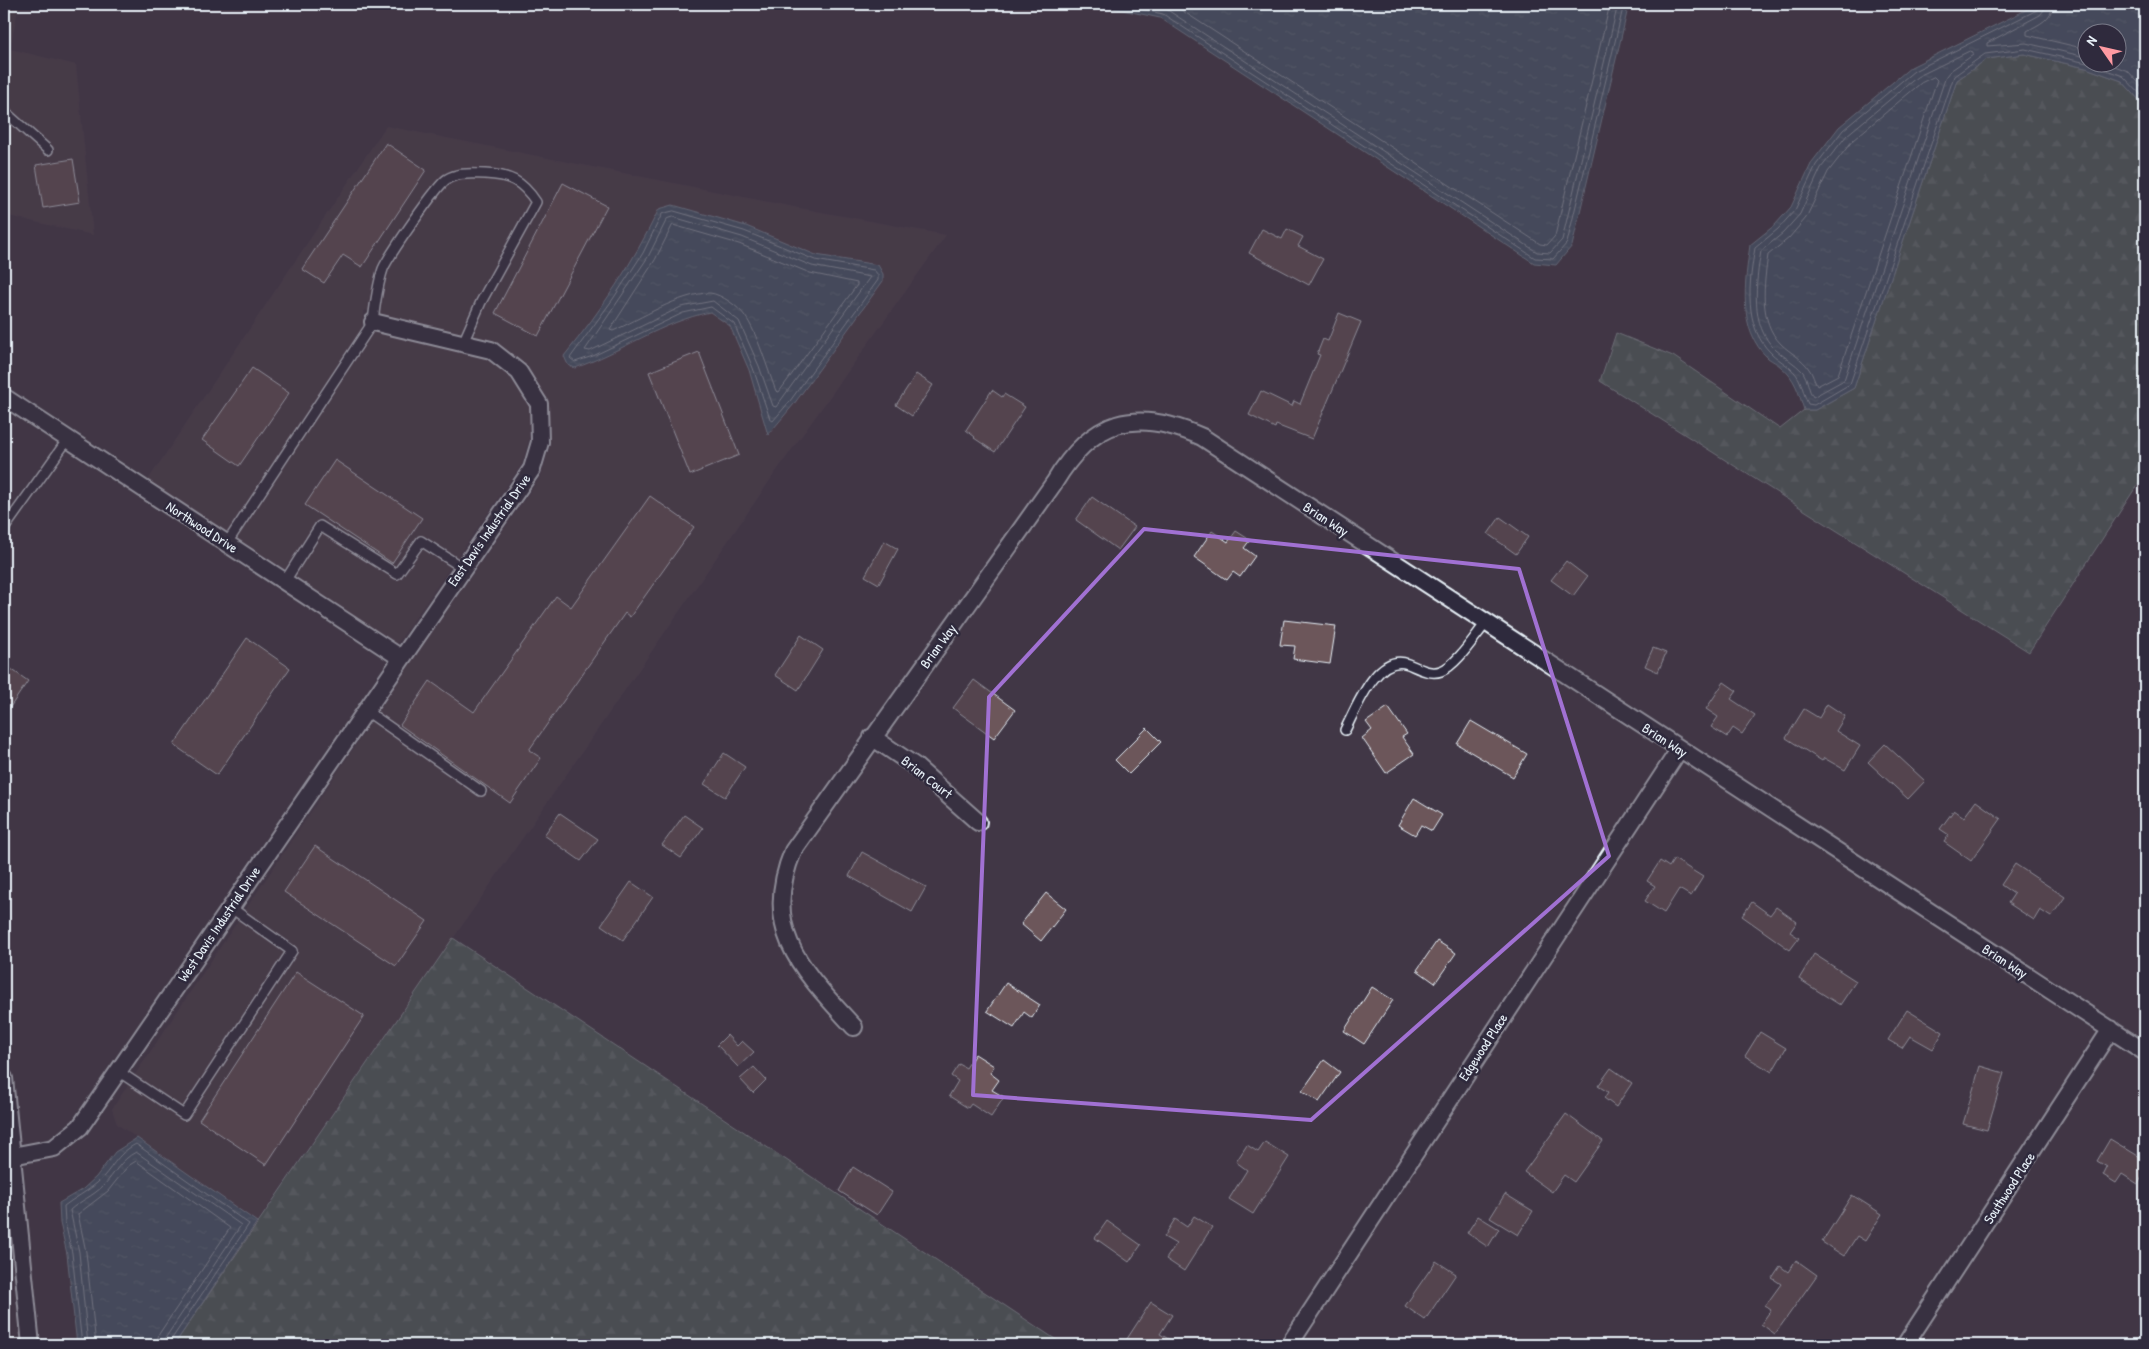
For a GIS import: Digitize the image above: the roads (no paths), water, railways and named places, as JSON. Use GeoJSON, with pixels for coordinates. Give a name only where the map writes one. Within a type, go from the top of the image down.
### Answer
{"type":"FeatureCollection","features":[{"type":"Feature","properties":{"kind":"street","name":"East Davis Industrial Drive"},"geometry":{"type":"LineString","coordinates":[[374,322],[491,350],[519,372],[539,404],[540,442],[532,469],[401,658]]}},
{"type":"Feature","properties":{"kind":"street","name":"Northwood Drive"},"geometry":{"type":"LineString","coordinates":[[4,397],[401,658]]}},
{"type":"Feature","properties":{"kind":"street","name":"Brian Way"},"geometry":{"type":"LineString","coordinates":[[854,1027],[812,980],[795,954],[785,931],[781,911],[781,890],[785,870],[793,851],[872,737],[1043,499],[1065,465],[1093,437],[1111,427],[1130,420],[1155,421],[1179,427],[1202,437],[1679,750],[2145,1052]]}},
{"type":"Feature","properties":{"kind":"street","name":"West Davis Industrial Drive"},"geometry":{"type":"LineString","coordinates":[[12,1156],[54,1148],[80,1127],[401,658]]}},
{"type":"Feature","properties":{"kind":"street","name":"Brian Court"},"geometry":{"type":"LineString","coordinates":[[872,737],[915,766],[954,798],[978,822]]}},
{"type":"Feature","properties":{"kind":"street","name":"Edgewood Place"},"geometry":{"type":"LineString","coordinates":[[1289,1345],[1679,750]]}},
{"type":"Feature","properties":{"kind":"street","name":"Southwood Place"},"geometry":{"type":"LineString","coordinates":[[1905,1345],[2111,1029]]}},
{"type":"Feature","properties":{"kind":"street"},"geometry":{"type":"LineString","coordinates":[[4,1078],[31,1345]]}},
{"type":"Feature","properties":{"kind":"lane"},"geometry":{"type":"LineString","coordinates":[[4,111],[48,150]]}},
{"type":"Feature","properties":{"kind":"lane"},"geometry":{"type":"LineString","coordinates":[[227,544],[374,322],[377,291],[384,267],[436,190],[448,178],[464,174],[502,175],[525,187],[536,202],[481,302],[463,343]]}},
{"type":"Feature","properties":{"kind":"lane"},"geometry":{"type":"LineString","coordinates":[[4,529],[68,439]]}},
{"type":"Feature","properties":{"kind":"lane"},"geometry":{"type":"LineString","coordinates":[[285,581],[320,526],[396,574],[421,541],[463,568]]}},
{"type":"Feature","properties":{"kind":"lane"},"geometry":{"type":"LineString","coordinates":[[1345,730],[1373,679],[1386,665],[1405,662],[1430,672],[1440,672],[1447,668],[1486,623]]}},
{"type":"Feature","properties":{"kind":"lane"},"geometry":{"type":"LineString","coordinates":[[365,710],[481,791]]}},
{"type":"Feature","properties":{"kind":"lane"},"geometry":{"type":"LineString","coordinates":[[118,1070],[184,1115],[292,951],[230,907]]}},
{"type":"Feature","properties":{"kind":"water"},"geometry":{"type":"Polygon","coordinates":[[[1094,4],[1629,4],[1572,246],[1556,265],[1534,263],[1160,18],[1094,4]]]}},
{"type":"Feature","properties":{"kind":"water"},"geometry":{"type":"Polygon","coordinates":[[[2038,4],[2145,4],[2145,126],[2142,103],[2122,81],[2097,72],[2126,72],[2126,22],[2076,22],[2076,66],[2024,54],[1987,59],[1957,80],[1854,388],[1815,410],[1804,410],[1790,376],[1768,358],[1758,347],[1751,334],[1745,305],[1746,274],[1750,245],[1775,225],[1791,207],[1812,162],[1839,127],[1911,67],[2038,4]]]}},
{"type":"Feature","properties":{"kind":"water"},"geometry":{"type":"Polygon","coordinates":[[[673,205],[746,226],[816,255],[878,265],[883,274],[883,281],[794,404],[768,435],[749,370],[730,326],[710,312],[658,330],[575,368],[568,365],[564,356],[616,285],[639,248],[659,209],[673,205]]]}},
{"type":"Feature","properties":{"kind":"water"},"geometry":{"type":"Polygon","coordinates":[[[137,1138],[257,1222],[174,1345],[77,1345],[67,1254],[60,1223],[59,1203],[83,1189],[96,1177],[115,1152],[137,1138]]]}}]}
